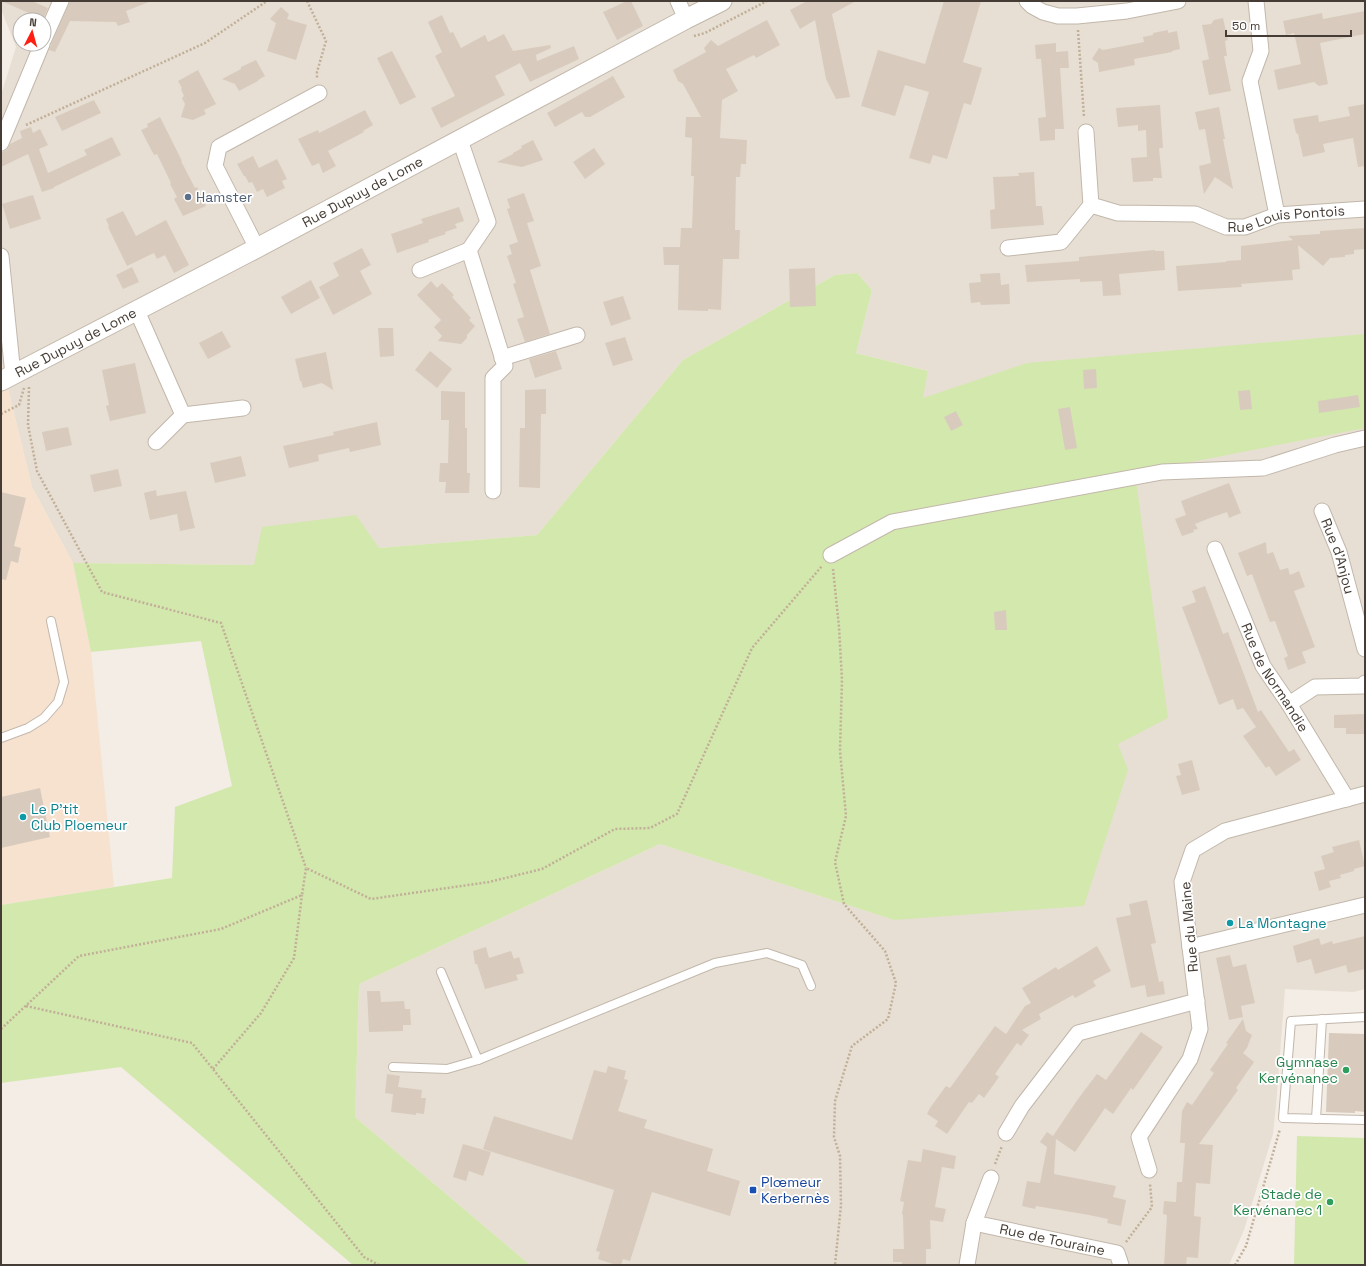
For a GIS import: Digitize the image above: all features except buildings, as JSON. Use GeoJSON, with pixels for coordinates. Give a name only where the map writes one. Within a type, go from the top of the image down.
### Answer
{"type":"FeatureCollection","features":[{"type":"Feature","properties":{"kind":"street"},"geometry":{"type":"LineString","coordinates":[[52,21],[61,1]]}},
{"type":"Feature","properties":{"kind":"street"},"geometry":{"type":"LineString","coordinates":[[678,1],[686,19]]}},
{"type":"Feature","properties":{"kind":"street"},"geometry":{"type":"LineString","coordinates":[[1027,1],[1032,6],[1043,12],[1058,16],[1077,16],[1127,11],[1178,1]]}},
{"type":"Feature","properties":{"kind":"street"},"geometry":{"type":"LineString","coordinates":[[1256,1],[1261,51],[1250,81],[1277,215]]}},
{"type":"Feature","properties":{"kind":"street","name":"Rue Dupuy de Lome"},"geometry":{"type":"LineString","coordinates":[[13,381],[30,366],[460,140],[686,19],[712,3]]}},
{"type":"Feature","properties":{"kind":"street"},"geometry":{"type":"LineString","coordinates":[[3,139],[39,52]]}},
{"type":"Feature","properties":{"kind":"street"},"geometry":{"type":"LineString","coordinates":[[257,248],[215,166],[219,147],[319,93]]}},
{"type":"Feature","properties":{"kind":"street"},"geometry":{"type":"LineString","coordinates":[[1008,248],[1062,242],[1091,205],[1086,132]]}},
{"type":"Feature","properties":{"kind":"street"},"geometry":{"type":"LineString","coordinates":[[420,270],[469,250],[488,222],[460,140]]}},
{"type":"Feature","properties":{"kind":"street","name":"Rue Louis Pontois"},"geometry":{"type":"LineString","coordinates":[[1091,205],[1118,213],[1195,214],[1226,227],[1245,227],[1277,215],[1365,209]]}},
{"type":"Feature","properties":{"kind":"street"},"geometry":{"type":"LineString","coordinates":[[469,250],[504,366],[493,378],[493,490]]}},
{"type":"Feature","properties":{"kind":"street"},"geometry":{"type":"LineString","coordinates":[[1,256],[13,381]]}},
{"type":"Feature","properties":{"kind":"street"},"geometry":{"type":"LineString","coordinates":[[137,311],[183,415]]}},
{"type":"Feature","properties":{"kind":"street"},"geometry":{"type":"LineString","coordinates":[[502,358],[577,335]]}},
{"type":"Feature","properties":{"kind":"street"},"geometry":{"type":"LineString","coordinates":[[156,442],[183,415],[243,408]]}},
{"type":"Feature","properties":{"kind":"street"},"geometry":{"type":"LineString","coordinates":[[831,555],[892,522],[1162,472],[1263,468],[1365,438]]}},
{"type":"Feature","properties":{"kind":"street","name":"Rue d'Anjou"},"geometry":{"type":"LineString","coordinates":[[1322,511],[1339,552],[1365,648]]}},
{"type":"Feature","properties":{"kind":"street","name":"Rue de Normandie"},"geometry":{"type":"LineString","coordinates":[[1215,549],[1263,666],[1289,704],[1348,799]]}},
{"type":"Feature","properties":{"kind":"street"},"geometry":{"type":"LineString","coordinates":[[1289,704],[1315,687],[1363,686],[1365,683]]}},
{"type":"Feature","properties":{"kind":"street","name":"Rue du Maine"},"geometry":{"type":"LineString","coordinates":[[1149,1170],[1139,1137],[1190,1059],[1200,1029],[1182,882],[1193,850],[1225,831],[1365,794]]}},
{"type":"Feature","properties":{"kind":"street"},"geometry":{"type":"LineString","coordinates":[[1190,947],[1365,905]]}},
{"type":"Feature","properties":{"kind":"street"},"geometry":{"type":"LineString","coordinates":[[1006,1133],[1022,1106],[1078,1033],[1197,1001]]}},
{"type":"Feature","properties":{"kind":"street"},"geometry":{"type":"LineString","coordinates":[[967,1265],[974,1223],[991,1178]]}},
{"type":"Feature","properties":{"kind":"street","name":"Rue de Touraine"},"geometry":{"type":"LineString","coordinates":[[974,1223],[1119,1259]]}},
{"type":"Feature","properties":{"kind":"lane"},"geometry":{"type":"LineString","coordinates":[[1,738],[28,728],[44,718],[58,702],[64,682],[51,621]]}},
{"type":"Feature","properties":{"kind":"lane"},"geometry":{"type":"LineString","coordinates":[[393,1067],[447,1069],[478,1060],[714,963],[767,953],[802,965],[811,986]]}},
{"type":"Feature","properties":{"kind":"lane"},"geometry":{"type":"LineString","coordinates":[[442,972],[478,1060]]}},
{"type":"Feature","properties":{"kind":"lane"},"geometry":{"type":"LineString","coordinates":[[1365,1017],[1291,1021],[1283,1118],[1365,1120]]}},
{"type":"Feature","properties":{"kind":"lane"},"geometry":{"type":"LineString","coordinates":[[1316,1119],[1322,1019]]}},
{"type":"Feature","properties":{"kind":"path"},"geometry":{"type":"LineString","coordinates":[[3,139],[206,43],[267,1]]}},
{"type":"Feature","properties":{"kind":"path"},"geometry":{"type":"LineString","coordinates":[[307,1],[326,41],[317,72],[319,93]]}},
{"type":"Feature","properties":{"kind":"path"},"geometry":{"type":"LineString","coordinates":[[1077,16],[1086,132]]}},
{"type":"Feature","properties":{"kind":"path"},"geometry":{"type":"LineString","coordinates":[[30,366],[28,425],[38,471],[102,592],[221,623],[306,868],[294,958],[261,1013],[213,1069]]}},
{"type":"Feature","properties":{"kind":"path"},"geometry":{"type":"LineString","coordinates":[[1,414],[19,405],[13,381]]}},
{"type":"Feature","properties":{"kind":"path"},"geometry":{"type":"LineString","coordinates":[[306,868],[371,899],[490,882],[542,869],[615,829],[650,828],[678,814],[752,648],[831,555]]}},
{"type":"Feature","properties":{"kind":"path"},"geometry":{"type":"LineString","coordinates":[[831,555],[839,627],[842,680],[840,752],[846,816],[835,862],[844,904],[885,951],[896,983],[888,1019],[852,1046],[835,1101],[834,1137],[840,1156],[841,1205],[835,1265]]}},
{"type":"Feature","properties":{"kind":"path"},"geometry":{"type":"LineString","coordinates":[[1,1029],[79,956],[221,929],[302,895]]}},
{"type":"Feature","properties":{"kind":"path"},"geometry":{"type":"LineString","coordinates":[[26,1006],[192,1043],[364,1257],[379,1265]]}},
{"type":"Feature","properties":{"kind":"path"},"geometry":{"type":"LineString","coordinates":[[1235,1265],[1246,1246],[1283,1118]]}},
{"type":"Feature","properties":{"kind":"path"},"geometry":{"type":"LineString","coordinates":[[991,1178],[1006,1133]]}},
{"type":"Feature","properties":{"kind":"path"},"geometry":{"type":"LineString","coordinates":[[1119,1259],[1152,1207],[1149,1170]]}},
{"type":"Feature","properties":{"kind":"shaded area"},"geometry":{"type":"Polygon","coordinates":[[[1,1],[1365,1],[1365,989],[1354,992],[1285,989],[1273,1134],[1244,1230],[1229,1265],[530,1265],[355,1117],[359,984],[660,844],[894,920],[880,601],[928,371],[856,353],[872,290],[857,273],[835,275],[683,360],[537,535],[379,548],[254,565],[73,563],[32,487],[1,360],[1,95],[14,52],[52,52],[52,12],[12,12],[12,37],[1,9],[1,1]]]}},
{"type":"Feature","properties":{"kind":"shaded area"},"geometry":{"type":"Polygon","coordinates":[[[1,360],[32,487],[73,563],[91,652],[114,887],[1,905],[1,360]]]}},
{"type":"Feature","properties":{"kind":"green space"},"geometry":{"type":"Polygon","coordinates":[[[857,273],[872,290],[856,353],[928,371],[923,398],[1027,363],[1365,334],[1365,428],[1135,473],[1168,718],[1118,744],[1128,770],[1084,906],[894,920],[660,844],[359,984],[355,1117],[530,1265],[353,1265],[121,1067],[1,1083],[1,905],[172,878],[175,807],[232,786],[201,641],[91,652],[73,563],[254,565],[262,527],[356,515],[379,548],[537,535],[683,360],[835,275],[857,273]]]}},
{"type":"Feature","properties":{"kind":"green space","name":"Stade de Kervénanec 1"},"geometry":{"type":"Polygon","coordinates":[[[1297,1136],[1365,1138],[1365,1265],[1294,1265],[1297,1136]]]}},
{"type":"Feature","properties":{"kind":"place","name":"Hamster"},"geometry":{"type":"Point","coordinates":[188,197]}},
{"type":"Feature","properties":{"kind":"place","name":"Le P'tit Club Ploemeur"},"geometry":{"type":"Point","coordinates":[23,817]}},
{"type":"Feature","properties":{"kind":"place","name":"La Montagne"},"geometry":{"type":"Point","coordinates":[1230,923]}},
{"type":"Feature","properties":{"kind":"place","name":"Gymnase Kervénanec"},"geometry":{"type":"Point","coordinates":[1346,1070]}},
{"type":"Feature","properties":{"kind":"place","name":"Plœmeur Kerbernès"},"geometry":{"type":"Point","coordinates":[753,1190]}},
{"type":"Feature","properties":{"kind":"place","name":"Stade de Kervénanec 1"},"geometry":{"type":"Point","coordinates":[1330,1202]}}]}
